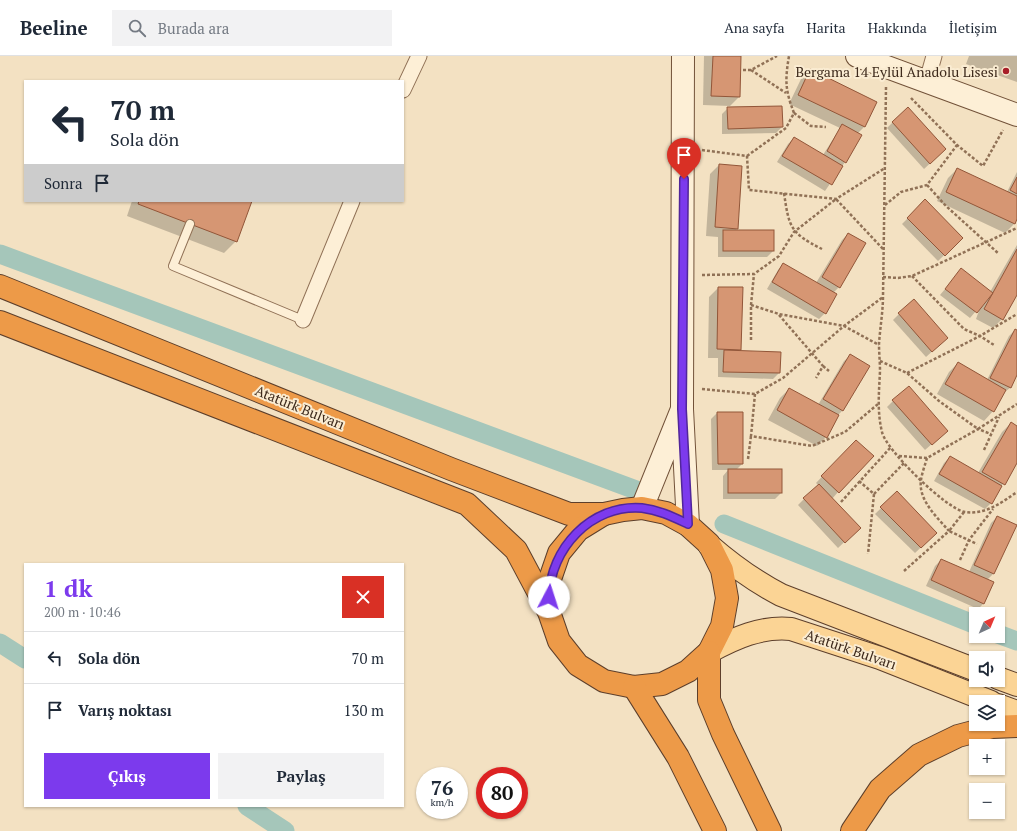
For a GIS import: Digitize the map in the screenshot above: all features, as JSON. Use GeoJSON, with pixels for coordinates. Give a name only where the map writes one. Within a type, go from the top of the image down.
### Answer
{"type":"FeatureCollection","features":[{"type":"Feature","properties":{"kind":"highway","name":"Atatürk Bulvarı"},"geometry":{"type":"LineString","coordinates":[[0,286],[569,514],[604,514],[642,508],[666,513],[688,524],[709,544],[722,570],[727,598],[722,626],[709,652],[688,671],[662,684],[634,687],[604,681],[578,665],[559,641],[549,612],[516,550],[467,504],[0,322]]}},
{"type":"Feature","properties":{"kind":"highway","name":"Atatürk Bulvarı"},"geometry":{"type":"LineString","coordinates":[[549,612],[549,582],[559,553],[578,530],[604,514]]}},
{"type":"Feature","properties":{"kind":"highway"},"geometry":{"type":"LineString","coordinates":[[709,652],[709,700],[723,734],[770,831]]}},
{"type":"Feature","properties":{"kind":"highway"},"geometry":{"type":"LineString","coordinates":[[634,687],[678,757],[715,831]]}},
{"type":"Feature","properties":{"kind":"highway"},"geometry":{"type":"LineString","coordinates":[[852,831],[880,789],[919,755],[958,736],[992,727],[1017,726]]}},
{"type":"Feature","properties":{"kind":"main road"},"geometry":{"type":"LineString","coordinates":[[683,56],[682,409],[688,524]]}},
{"type":"Feature","properties":{"kind":"main road"},"geometry":{"type":"LineString","coordinates":[[857,56],[927,81],[1012,119]]}},
{"type":"Feature","properties":{"kind":"main road"},"geometry":{"type":"LineString","coordinates":[[642,508],[682,409]]}},
{"type":"Feature","properties":{"kind":"main road","name":"Atatürk Bulvarı"},"geometry":{"type":"LineString","coordinates":[[709,544],[735,567],[757,583],[781,595],[969,667]]}},
{"type":"Feature","properties":{"kind":"main road","name":"Atatürk Bulvarı"},"geometry":{"type":"LineString","coordinates":[[709,652],[749,633],[777,628],[791,629],[880,658],[974,695]]}},
{"type":"Feature","properties":{"kind":"main road"},"geometry":{"type":"LineString","coordinates":[[1005,681],[1017,685]]}},
{"type":"Feature","properties":{"kind":"main road"},"geometry":{"type":"LineString","coordinates":[[1005,708],[1017,712]]}},
{"type":"Feature","properties":{"kind":"street"},"geometry":{"type":"LineString","coordinates":[[404,88],[419,56]]}},
{"type":"Feature","properties":{"kind":"street"},"geometry":{"type":"LineString","coordinates":[[927,81],[934,56]]}},
{"type":"Feature","properties":{"kind":"street"},"geometry":{"type":"LineString","coordinates":[[303,320],[352,202]]}},
{"type":"Feature","properties":{"kind":"lane"},"geometry":{"type":"LineString","coordinates":[[190,224],[172,266],[303,320]]}},
{"type":"Feature","properties":{"kind":"path"},"geometry":{"type":"LineString","coordinates":[[743,70],[750,70],[777,56]]}},
{"type":"Feature","properties":{"kind":"path"},"geometry":{"type":"LineString","coordinates":[[789,56],[785,80],[786,93],[794,113],[811,126],[826,127]]}},
{"type":"Feature","properties":{"kind":"path"},"geometry":{"type":"LineString","coordinates":[[750,70],[786,93]]}},
{"type":"Feature","properties":{"kind":"path"},"geometry":{"type":"LineString","coordinates":[[886,80],[883,296],[879,345],[880,361],[878,404],[882,434],[904,463],[944,501],[964,512],[976,512],[992,509]]}},
{"type":"Feature","properties":{"kind":"path"},"geometry":{"type":"LineString","coordinates":[[906,93],[957,145],[983,166],[1012,119]]}},
{"type":"Feature","properties":{"kind":"path"},"geometry":{"type":"LineString","coordinates":[[700,149],[747,156],[786,128],[794,113]]}},
{"type":"Feature","properties":{"kind":"path"},"geometry":{"type":"LineString","coordinates":[[885,205],[901,192],[926,185],[957,145]]}},
{"type":"Feature","properties":{"kind":"path"},"geometry":{"type":"LineString","coordinates":[[747,156],[749,190],[836,199],[883,250]]}},
{"type":"Feature","properties":{"kind":"path"},"geometry":{"type":"LineString","coordinates":[[701,275],[754,274],[779,256],[794,232],[836,199],[885,168]]}},
{"type":"Feature","properties":{"kind":"path"},"geometry":{"type":"LineString","coordinates":[[926,185],[946,206],[999,254]]}},
{"type":"Feature","properties":{"kind":"path"},"geometry":{"type":"LineString","coordinates":[[784,193],[787,216],[794,232],[822,249]]}},
{"type":"Feature","properties":{"kind":"path"},"geometry":{"type":"LineString","coordinates":[[883,277],[898,278],[912,276],[984,241],[1017,228]]}},
{"type":"Feature","properties":{"kind":"path"},"geometry":{"type":"LineString","coordinates":[[751,340],[751,305],[754,274]]}},
{"type":"Feature","properties":{"kind":"path"},"geometry":{"type":"LineString","coordinates":[[912,276],[964,329],[980,336],[994,345]]}},
{"type":"Feature","properties":{"kind":"path"},"geometry":{"type":"LineString","coordinates":[[700,389],[755,394],[784,378],[844,326],[883,296]]}},
{"type":"Feature","properties":{"kind":"path"},"geometry":{"type":"LineString","coordinates":[[751,305],[779,314],[844,326],[879,345]]}},
{"type":"Feature","properties":{"kind":"path"},"geometry":{"type":"LineString","coordinates":[[779,314],[812,355],[829,372]]}},
{"type":"Feature","properties":{"kind":"path"},"geometry":{"type":"LineString","coordinates":[[907,373],[980,336],[1017,314]]}},
{"type":"Feature","properties":{"kind":"path"},"geometry":{"type":"LineString","coordinates":[[880,361],[907,373],[939,401],[978,429],[991,434]]}},
{"type":"Feature","properties":{"kind":"path"},"geometry":{"type":"LineString","coordinates":[[816,378],[823,366]]}},
{"type":"Feature","properties":{"kind":"path"},"geometry":{"type":"LineString","coordinates":[[748,459],[755,394]]}},
{"type":"Feature","properties":{"kind":"path"},"geometry":{"type":"LineString","coordinates":[[751,436],[812,446],[845,432],[878,404]]}},
{"type":"Feature","properties":{"kind":"path"},"geometry":{"type":"LineString","coordinates":[[898,456],[927,458],[978,429],[1017,404]]}},
{"type":"Feature","properties":{"kind":"path"},"geometry":{"type":"LineString","coordinates":[[984,450],[999,416]]}},
{"type":"Feature","properties":{"kind":"path"},"geometry":{"type":"LineString","coordinates":[[841,502],[891,447]]}},
{"type":"Feature","properties":{"kind":"path"},"geometry":{"type":"LineString","coordinates":[[927,458],[921,480],[921,491],[927,505],[949,531],[977,544]]}},
{"type":"Feature","properties":{"kind":"path"},"geometry":{"type":"LineString","coordinates":[[868,554],[874,494],[904,463]]}},
{"type":"Feature","properties":{"kind":"path"},"geometry":{"type":"LineString","coordinates":[[859,481],[874,494]]}},
{"type":"Feature","properties":{"kind":"path"},"geometry":{"type":"LineString","coordinates":[[960,560],[969,540],[992,509],[1017,492]]}},
{"type":"Feature","properties":{"kind":"path"},"geometry":{"type":"LineString","coordinates":[[904,571],[949,531],[964,512]]}},
{"type":"Feature","properties":{"kind":"building"},"geometry":{"type":"Polygon","coordinates":[[[713,56],[741,56],[740,97],[711,96],[713,56]]]}},
{"type":"Feature","properties":{"kind":"building"},"geometry":{"type":"Polygon","coordinates":[[[810,69],[877,102],[865,127],[798,95],[810,69]]]}},
{"type":"Feature","properties":{"kind":"building"},"geometry":{"type":"Polygon","coordinates":[[[782,106],[783,127],[728,129],[727,107],[782,106]]]}},
{"type":"Feature","properties":{"kind":"building"},"geometry":{"type":"Polygon","coordinates":[[[908,107],[946,149],[930,164],[892,122],[908,107]]]}},
{"type":"Feature","properties":{"kind":"building"},"geometry":{"type":"Polygon","coordinates":[[[842,124],[862,135],[846,163],[827,151],[842,124]]]}},
{"type":"Feature","properties":{"kind":"building"},"geometry":{"type":"Polygon","coordinates":[[[794,137],[843,166],[832,185],[782,156],[794,137]]]}},
{"type":"Feature","properties":{"kind":"building"},"geometry":{"type":"Polygon","coordinates":[[[719,164],[742,166],[738,229],[715,227],[719,164]]]}},
{"type":"Feature","properties":{"kind":"building"},"geometry":{"type":"Polygon","coordinates":[[[957,168],[1017,196],[1017,219],[1015,224],[946,192],[957,168]]]}},
{"type":"Feature","properties":{"kind":"building"},"geometry":{"type":"Polygon","coordinates":[[[1017,177],[1017,194],[1010,190],[1017,177]]]}},
{"type":"Feature","properties":{"kind":"building"},"geometry":{"type":"Polygon","coordinates":[[[925,199],[963,238],[945,256],[907,218],[925,199]]]}},
{"type":"Feature","properties":{"kind":"building"},"geometry":{"type":"Polygon","coordinates":[[[139,202],[252,202],[237,242],[138,204],[139,202]]]}},
{"type":"Feature","properties":{"kind":"building"},"geometry":{"type":"Polygon","coordinates":[[[723,230],[774,230],[774,251],[723,251],[723,230]]]}},
{"type":"Feature","properties":{"kind":"building"},"geometry":{"type":"Polygon","coordinates":[[[848,233],[866,243],[840,288],[822,277],[848,233]]]}},
{"type":"Feature","properties":{"kind":"building"},"geometry":{"type":"Polygon","coordinates":[[[1017,249],[1017,295],[1003,320],[984,309],[1017,249]]]}},
{"type":"Feature","properties":{"kind":"building"},"geometry":{"type":"Polygon","coordinates":[[[783,263],[837,294],[826,314],[772,282],[783,263]]]}},
{"type":"Feature","properties":{"kind":"building"},"geometry":{"type":"Polygon","coordinates":[[[961,268],[993,293],[977,313],[945,289],[961,268]]]}},
{"type":"Feature","properties":{"kind":"building"},"geometry":{"type":"Polygon","coordinates":[[[718,287],[743,287],[741,350],[717,349],[718,287]]]}},
{"type":"Feature","properties":{"kind":"building"},"geometry":{"type":"Polygon","coordinates":[[[914,299],[948,338],[932,352],[898,313],[914,299]]]}},
{"type":"Feature","properties":{"kind":"building"},"geometry":{"type":"Polygon","coordinates":[[[1015,329],[1017,330],[1017,375],[1011,388],[990,378],[1015,329]]]}},
{"type":"Feature","properties":{"kind":"building"},"geometry":{"type":"Polygon","coordinates":[[[724,350],[781,352],[780,373],[723,372],[724,350]]]}},
{"type":"Feature","properties":{"kind":"building"},"geometry":{"type":"Polygon","coordinates":[[[850,354],[870,366],[843,411],[823,399],[850,354]]]}},
{"type":"Feature","properties":{"kind":"building"},"geometry":{"type":"Polygon","coordinates":[[[958,362],[1006,390],[994,412],[945,384],[958,362]]]}},
{"type":"Feature","properties":{"kind":"building"},"geometry":{"type":"Polygon","coordinates":[[[909,386],[948,431],[932,445],[892,400],[909,386]]]}},
{"type":"Feature","properties":{"kind":"building"},"geometry":{"type":"Polygon","coordinates":[[[789,388],[839,415],[827,438],[777,410],[789,388]]]}},
{"type":"Feature","properties":{"kind":"building"},"geometry":{"type":"Polygon","coordinates":[[[717,412],[743,412],[743,464],[718,464],[717,412]]]}},
{"type":"Feature","properties":{"kind":"building"},"geometry":{"type":"Polygon","coordinates":[[[1011,422],[1017,426],[1017,463],[1005,485],[982,472],[1011,422]]]}},
{"type":"Feature","properties":{"kind":"building"},"geometry":{"type":"Polygon","coordinates":[[[856,440],[874,456],[839,493],[821,476],[856,440]]]}},
{"type":"Feature","properties":{"kind":"building"},"geometry":{"type":"Polygon","coordinates":[[[950,456],[1002,486],[992,504],[939,474],[950,456]]]}},
{"type":"Feature","properties":{"kind":"building"},"geometry":{"type":"Polygon","coordinates":[[[728,469],[782,469],[782,493],[728,493],[728,469]]]}},
{"type":"Feature","properties":{"kind":"building"},"geometry":{"type":"Polygon","coordinates":[[[819,484],[861,528],[845,543],[803,498],[819,484]]]}},
{"type":"Feature","properties":{"kind":"building"},"geometry":{"type":"Polygon","coordinates":[[[897,491],[937,533],[921,548],[880,507],[897,491]]]}},
{"type":"Feature","properties":{"kind":"building"},"geometry":{"type":"Polygon","coordinates":[[[997,516],[1017,525],[994,574],[974,565],[997,516]]]}},
{"type":"Feature","properties":{"kind":"building"},"geometry":{"type":"Polygon","coordinates":[[[941,559],[994,582],[984,604],[931,580],[941,559]]]}},
{"type":"Feature","properties":{"kind":"waterway"},"geometry":{"type":"LineString","coordinates":[[0,254],[636,490]]}},
{"type":"Feature","properties":{"kind":"waterway"},"geometry":{"type":"LineString","coordinates":[[724,524],[969,622]]}},
{"type":"Feature","properties":{"kind":"waterway"},"geometry":{"type":"LineString","coordinates":[[1005,637],[1017,641]]}},
{"type":"Feature","properties":{"kind":"waterway"},"geometry":{"type":"LineString","coordinates":[[0,643],[24,658]]}},
{"type":"Feature","properties":{"kind":"waterway"},"geometry":{"type":"LineString","coordinates":[[249,807],[285,831]]}},
{"type":"Feature","properties":{"kind":"place","name":"Bergama 14 Eylül Anadolu Lisesi"},"geometry":{"type":"Point","coordinates":[1006,71]}},
{"type":"Feature","properties":{"kind":"route"},"geometry":{"type":"LineString","coordinates":[[549,597],[549,582],[559,553],[578,530],[604,514],[642,508],[666,513],[688,524],[682,409],[684,179]]}}]}
